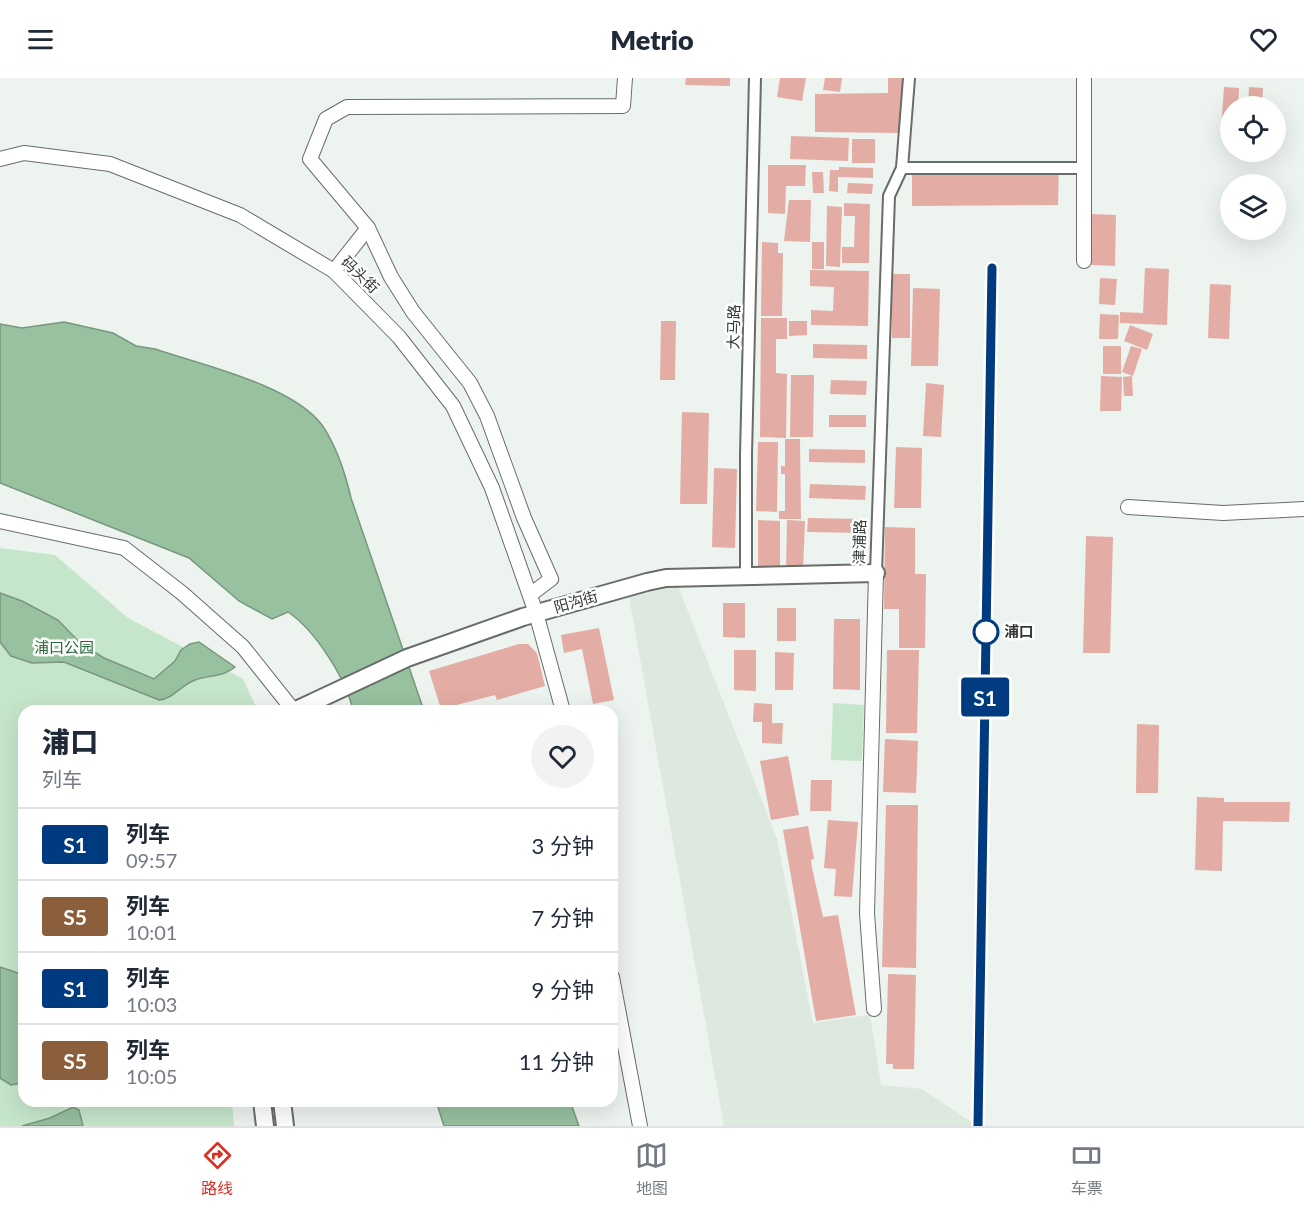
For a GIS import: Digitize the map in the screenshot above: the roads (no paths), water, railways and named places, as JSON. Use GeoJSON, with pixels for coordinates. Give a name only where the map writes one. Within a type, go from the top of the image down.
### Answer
{"type":"FeatureCollection","features":[{"type":"Feature","properties":{"kind":"street"},"geometry":{"type":"LineString","coordinates":[[530,595],[551,579],[524,518],[487,416],[470,383],[412,312],[391,277],[368,228],[310,159],[326,119],[347,107],[623,106],[625,78]]}},
{"type":"Feature","properties":{"kind":"street","name":"大马路"},"geometry":{"type":"LineString","coordinates":[[746,576],[746,455],[755,78]]}},
{"type":"Feature","properties":{"kind":"street","name":"津浦路"},"geometry":{"type":"LineString","coordinates":[[874,1010],[867,912],[878,469],[886,327],[889,196],[902,168],[909,78]]}},
{"type":"Feature","properties":{"kind":"street"},"geometry":{"type":"LineString","coordinates":[[1084,78],[1084,261]]}},
{"type":"Feature","properties":{"kind":"street","name":"码头街"},"geometry":{"type":"LineString","coordinates":[[0,159],[24,153],[110,164],[240,215],[334,270],[399,337],[453,406],[492,488],[536,613],[561,705]]}},
{"type":"Feature","properties":{"kind":"street"},"geometry":{"type":"LineString","coordinates":[[902,168],[1084,168]]}},
{"type":"Feature","properties":{"kind":"street"},"geometry":{"type":"LineString","coordinates":[[334,270],[368,228]]}},
{"type":"Feature","properties":{"kind":"street"},"geometry":{"type":"LineString","coordinates":[[1128,507],[1223,513],[1304,509]]}},
{"type":"Feature","properties":{"kind":"street"},"geometry":{"type":"LineString","coordinates":[[0,521],[124,548],[182,593],[243,647],[289,705]]}},
{"type":"Feature","properties":{"kind":"street","name":"阳沟街"},"geometry":{"type":"LineString","coordinates":[[307,705],[407,658],[536,613],[666,578],[876,573]]}},
{"type":"Feature","properties":{"kind":"street"},"geometry":{"type":"LineString","coordinates":[[618,1009],[640,1126]]}},
{"type":"Feature","properties":{"kind":"street"},"geometry":{"type":"LineString","coordinates":[[263,1107],[265,1126]]}},
{"type":"Feature","properties":{"kind":"street"},"geometry":{"type":"LineString","coordinates":[[283,1107],[285,1126]]}},
{"type":"Feature","properties":{"kind":"railway"},"geometry":{"type":"LineString","coordinates":[[978,1126],[992,268]]}},
{"type":"Feature","properties":{"kind":"train","name":"S1"},"geometry":{"type":"LineString","coordinates":[[978,1126],[992,268]]}},
{"type":"Feature","properties":{"kind":"place","name":"浦口"},"geometry":{"type":"Point","coordinates":[986,632]}},
{"type":"Feature","properties":{"kind":"park label","name":"浦口公园"},"geometry":{"type":"Point","coordinates":[64,648]}}]}
